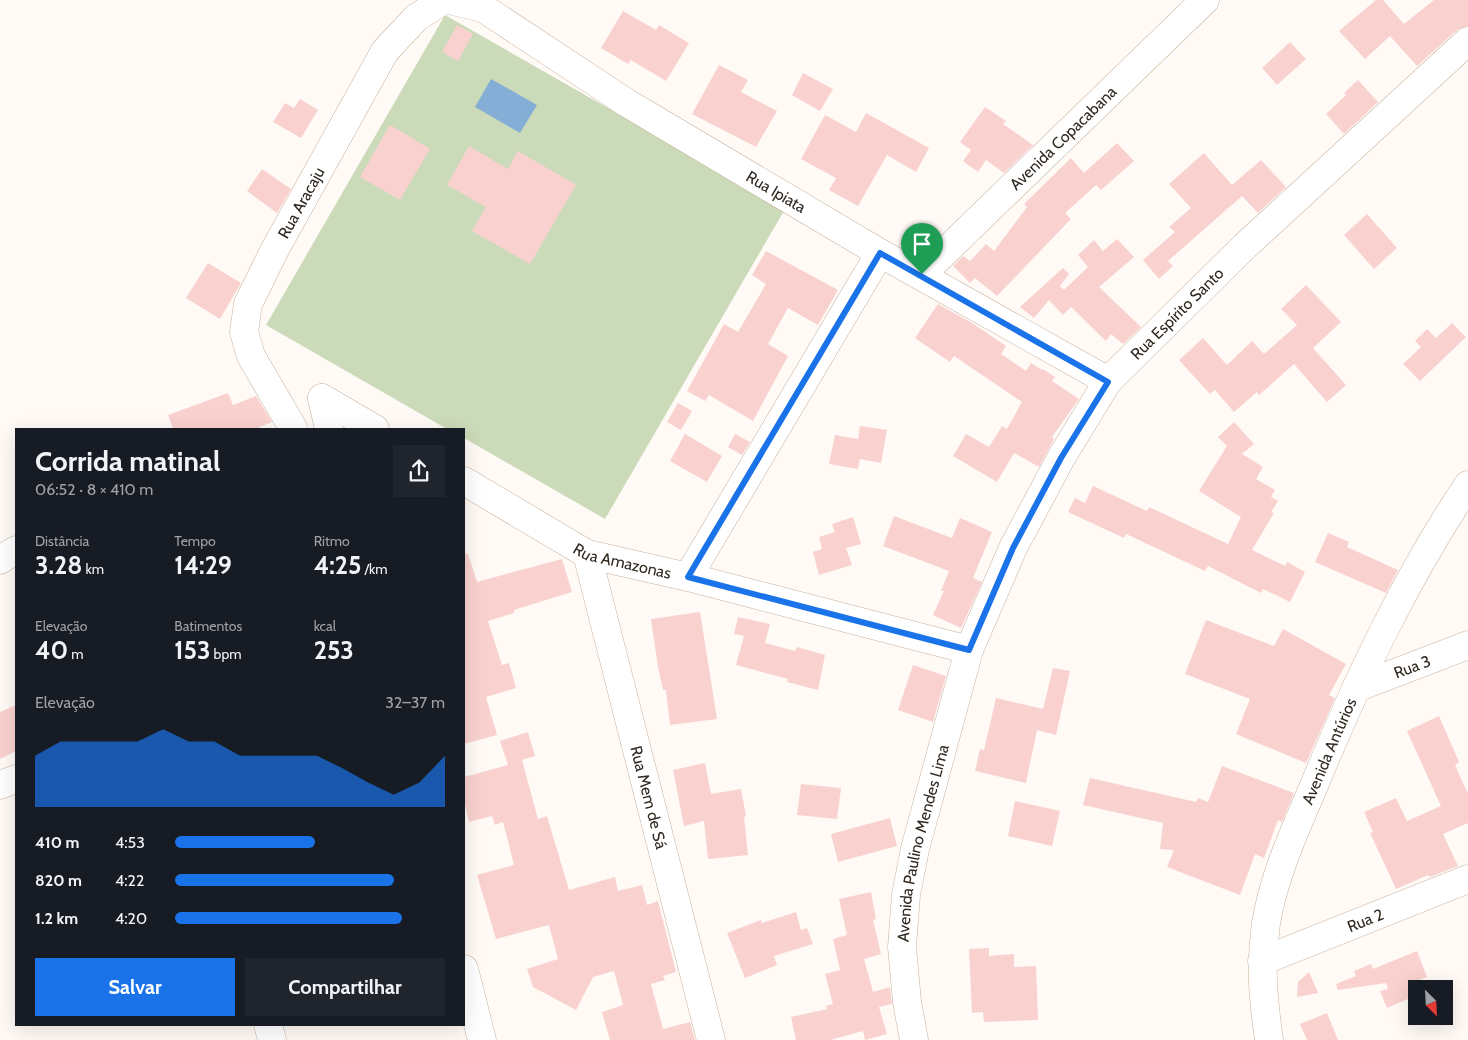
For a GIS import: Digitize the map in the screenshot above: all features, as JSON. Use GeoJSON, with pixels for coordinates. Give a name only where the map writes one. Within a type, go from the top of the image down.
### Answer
{"type":"FeatureCollection","features":[{"type":"Feature","properties":{"kind":"street","name":"Rua Aracaju"},"geometry":{"type":"LineString","coordinates":[[322,398],[292,428],[251,356],[244,332],[248,304],[274,251],[385,51],[416,18],[443,0]]}},
{"type":"Feature","properties":{"kind":"street","name":"Rua Ipiata"},"geometry":{"type":"LineString","coordinates":[[449,0],[483,8],[627,103],[880,253],[922,274],[1108,382]]}},
{"type":"Feature","properties":{"kind":"street","name":"Avenida Copacabana"},"geometry":{"type":"LineString","coordinates":[[922,274],[1205,0]]}},
{"type":"Feature","properties":{"kind":"street","name":"Rua Espírito Santo"},"geometry":{"type":"LineString","coordinates":[[969,650],[1013,548],[1061,458],[1108,382],[1245,246],[1468,41]]}},
{"type":"Feature","properties":{"kind":"street"},"geometry":{"type":"LineString","coordinates":[[688,577],[880,253]]}},
{"type":"Feature","properties":{"kind":"street"},"geometry":{"type":"LineString","coordinates":[[322,398],[329,428]]}},
{"type":"Feature","properties":{"kind":"street"},"geometry":{"type":"LineString","coordinates":[[322,398],[373,428]]}},
{"type":"Feature","properties":{"kind":"street","name":"Rua Amazonas"},"geometry":{"type":"LineString","coordinates":[[465,482],[587,554],[688,577],[969,650]]}},
{"type":"Feature","properties":{"kind":"street","name":"Avenida Antúrios"},"geometry":{"type":"LineString","coordinates":[[1269,1040],[1262,993],[1262,961],[1266,922],[1280,866],[1356,688],[1397,604],[1437,532],[1468,485]]}},
{"type":"Feature","properties":{"kind":"street"},"geometry":{"type":"LineString","coordinates":[[0,560],[15,551]]}},
{"type":"Feature","properties":{"kind":"street","name":"Rua Mem de Sá"},"geometry":{"type":"LineString","coordinates":[[587,554],[711,1040]]}},
{"type":"Feature","properties":{"kind":"street","name":"Rua 3"},"geometry":{"type":"LineString","coordinates":[[1356,688],[1468,645]]}},
{"type":"Feature","properties":{"kind":"street","name":"Avenida Paulino Mendes Lima"},"geometry":{"type":"LineString","coordinates":[[914,1040],[907,1002],[902,947],[906,895],[915,849],[969,650]]}},
{"type":"Feature","properties":{"kind":"street"},"geometry":{"type":"LineString","coordinates":[[0,785],[15,779]]}},
{"type":"Feature","properties":{"kind":"street","name":"Rua 2"},"geometry":{"type":"LineString","coordinates":[[1262,961],[1468,879]]}},
{"type":"Feature","properties":{"kind":"street"},"geometry":{"type":"LineString","coordinates":[[465,973],[482,1040]]}},
{"type":"Feature","properties":{"kind":"street"},"geometry":{"type":"LineString","coordinates":[[268,1026],[272,1040]]}},
{"type":"Feature","properties":{"kind":"green space"},"geometry":{"type":"Polygon","coordinates":[[[445,15],[785,209],[605,519],[465,439],[465,428],[445,428],[266,325],[445,15]]]}},
{"type":"Feature","properties":{"kind":"water"},"geometry":{"type":"Polygon","coordinates":[[[491,79],[537,105],[520,133],[475,107],[491,79]]]}},
{"type":"Feature","properties":{"kind":"building"},"geometry":{"type":"Polygon","coordinates":[[[1376,0],[1383,0],[1404,24],[1434,0],[1468,0],[1468,26],[1457,30],[1417,66],[1390,36],[1365,59],[1339,31],[1376,0]]]}},
{"type":"Feature","properties":{"kind":"building"},"geometry":{"type":"Polygon","coordinates":[[[623,11],[656,30],[659,25],[689,43],[666,81],[631,60],[628,64],[601,48],[623,11]]]}},
{"type":"Feature","properties":{"kind":"building"},"geometry":{"type":"Polygon","coordinates":[[[457,25],[473,34],[458,61],[442,52],[457,25]]]}},
{"type":"Feature","properties":{"kind":"building"},"geometry":{"type":"Polygon","coordinates":[[[1290,42],[1306,59],[1277,85],[1262,68],[1290,42]]]}},
{"type":"Feature","properties":{"kind":"building"},"geometry":{"type":"Polygon","coordinates":[[[719,65],[748,80],[741,92],[777,111],[756,147],[692,114],[719,65]]]}},
{"type":"Feature","properties":{"kind":"building"},"geometry":{"type":"Polygon","coordinates":[[[803,73],[833,89],[820,111],[792,95],[803,73]]]}},
{"type":"Feature","properties":{"kind":"building"},"geometry":{"type":"Polygon","coordinates":[[[1358,80],[1378,102],[1344,134],[1326,114],[1346,95],[1344,93],[1358,80]]]}},
{"type":"Feature","properties":{"kind":"building"},"geometry":{"type":"Polygon","coordinates":[[[300,99],[318,110],[301,138],[273,122],[285,103],[294,108],[300,99]]]}},
{"type":"Feature","properties":{"kind":"building"},"geometry":{"type":"Polygon","coordinates":[[[985,107],[1006,121],[1003,124],[1033,145],[1004,173],[986,160],[978,172],[963,161],[971,150],[960,142],[985,107]]]}},
{"type":"Feature","properties":{"kind":"building"},"geometry":{"type":"Polygon","coordinates":[[[866,113],[929,148],[916,172],[887,155],[858,206],[829,190],[836,178],[801,159],[825,115],[856,132],[866,113]]]}},
{"type":"Feature","properties":{"kind":"building"},"geometry":{"type":"Polygon","coordinates":[[[390,125],[430,149],[400,200],[360,177],[390,125]]]}},
{"type":"Feature","properties":{"kind":"building"},"geometry":{"type":"Polygon","coordinates":[[[1117,143],[1134,161],[1101,190],[1096,185],[1065,213],[1071,219],[997,296],[975,278],[970,283],[953,266],[963,256],[970,261],[986,244],[994,251],[1027,207],[1024,204],[1071,158],[1084,173],[1117,143]]]}},
{"type":"Feature","properties":{"kind":"building"},"geometry":{"type":"Polygon","coordinates":[[[469,146],[508,169],[518,151],[576,185],[530,264],[472,231],[486,207],[447,185],[469,146]]]}},
{"type":"Feature","properties":{"kind":"building"},"geometry":{"type":"Polygon","coordinates":[[[1204,153],[1232,185],[1261,160],[1286,187],[1258,213],[1242,196],[1168,261],[1173,266],[1159,279],[1143,260],[1175,232],[1169,227],[1191,208],[1169,184],[1204,153]]]}},
{"type":"Feature","properties":{"kind":"building"},"geometry":{"type":"Polygon","coordinates":[[[262,169],[291,189],[277,213],[247,191],[262,169]]]}},
{"type":"Feature","properties":{"kind":"building"},"geometry":{"type":"Polygon","coordinates":[[[1367,214],[1397,248],[1374,269],[1344,235],[1367,214]]]}},
{"type":"Feature","properties":{"kind":"building"},"geometry":{"type":"Polygon","coordinates":[[[1117,239],[1134,257],[1099,287],[1141,327],[1123,344],[1111,334],[1106,341],[1071,307],[1063,315],[1049,300],[1034,318],[1020,307],[1063,268],[1069,274],[1060,286],[1064,290],[1088,267],[1078,255],[1094,240],[1103,251],[1117,239]]]}},
{"type":"Feature","properties":{"kind":"building"},"geometry":{"type":"Polygon","coordinates":[[[766,251],[838,290],[818,325],[788,308],[768,344],[788,356],[753,421],[709,395],[705,401],[687,391],[724,324],[738,332],[766,284],[752,275],[766,251]]]}},
{"type":"Feature","properties":{"kind":"building"},"geometry":{"type":"Polygon","coordinates":[[[208,263],[241,283],[220,319],[186,298],[208,263]]]}},
{"type":"Feature","properties":{"kind":"building"},"geometry":{"type":"Polygon","coordinates":[[[1306,285],[1341,322],[1313,348],[1346,385],[1327,402],[1294,364],[1259,395],[1257,392],[1234,412],[1215,390],[1210,394],[1179,360],[1203,338],[1227,365],[1252,341],[1264,354],[1297,325],[1281,309],[1306,285]]]}},
{"type":"Feature","properties":{"kind":"building"},"geometry":{"type":"Polygon","coordinates":[[[938,304],[972,323],[1006,346],[1001,354],[1026,371],[1031,363],[1043,369],[1055,377],[1052,381],[1079,399],[1052,437],[1054,439],[1039,467],[1014,453],[997,482],[953,456],[966,434],[989,447],[1002,426],[1007,429],[1022,402],[954,356],[950,362],[915,338],[938,304]]]}},
{"type":"Feature","properties":{"kind":"building"},"geometry":{"type":"Polygon","coordinates":[[[1452,323],[1466,337],[1420,381],[1403,364],[1421,347],[1415,341],[1427,329],[1436,338],[1452,323]]]}},
{"type":"Feature","properties":{"kind":"building"},"geometry":{"type":"Polygon","coordinates":[[[228,393],[233,405],[256,396],[272,422],[257,428],[173,428],[168,415],[228,393]]]}},
{"type":"Feature","properties":{"kind":"building"},"geometry":{"type":"Polygon","coordinates":[[[678,403],[692,411],[681,430],[667,422],[678,403]]]}},
{"type":"Feature","properties":{"kind":"building"},"geometry":{"type":"Polygon","coordinates":[[[1234,422],[1254,444],[1242,454],[1263,467],[1256,479],[1275,490],[1271,497],[1278,501],[1271,512],[1274,513],[1252,550],[1285,566],[1287,562],[1305,572],[1290,602],[1263,589],[1261,593],[1208,566],[1205,571],[1126,534],[1124,538],[1068,512],[1075,498],[1085,503],[1093,486],[1147,511],[1149,507],[1228,544],[1241,517],[1199,491],[1227,446],[1218,437],[1234,422]]]}},
{"type":"Feature","properties":{"kind":"building"},"geometry":{"type":"Polygon","coordinates":[[[860,426],[887,430],[881,463],[860,459],[858,469],[829,464],[835,435],[858,439],[860,426]]]}},
{"type":"Feature","properties":{"kind":"building"},"geometry":{"type":"Polygon","coordinates":[[[685,434],[722,456],[707,482],[670,461],[685,434]]]}},
{"type":"Feature","properties":{"kind":"building"},"geometry":{"type":"Polygon","coordinates":[[[735,434],[750,442],[742,455],[728,447],[735,434]]]}},
{"type":"Feature","properties":{"kind":"building"},"geometry":{"type":"Polygon","coordinates":[[[894,516],[952,538],[960,518],[992,532],[973,578],[982,582],[961,628],[933,615],[944,591],[941,591],[949,571],[883,546],[894,516]]]}},
{"type":"Feature","properties":{"kind":"building"},"geometry":{"type":"Polygon","coordinates":[[[853,517],[861,544],[846,548],[852,565],[819,575],[813,552],[822,549],[819,537],[835,532],[832,524],[853,517]]]}},
{"type":"Feature","properties":{"kind":"building"},"geometry":{"type":"Polygon","coordinates":[[[1328,533],[1349,542],[1347,547],[1398,570],[1386,593],[1315,562],[1328,533]]]}},
{"type":"Feature","properties":{"kind":"building"},"geometry":{"type":"Polygon","coordinates":[[[465,554],[468,554],[477,582],[562,559],[572,592],[514,610],[514,613],[488,621],[502,665],[509,663],[516,688],[486,697],[497,735],[465,744],[465,554]]]}},
{"type":"Feature","properties":{"kind":"building"},"geometry":{"type":"Polygon","coordinates":[[[700,612],[717,719],[670,725],[666,690],[663,690],[658,667],[651,619],[700,612]]]}},
{"type":"Feature","properties":{"kind":"building"},"geometry":{"type":"Polygon","coordinates":[[[738,617],[770,624],[765,643],[795,651],[797,647],[825,655],[818,690],[787,682],[788,679],[736,665],[744,636],[734,634],[738,617]]]}},
{"type":"Feature","properties":{"kind":"building"},"geometry":{"type":"Polygon","coordinates":[[[1206,620],[1274,646],[1283,629],[1346,664],[1329,695],[1335,698],[1306,763],[1236,734],[1250,699],[1185,674],[1206,620]]]}},
{"type":"Feature","properties":{"kind":"building"},"geometry":{"type":"Polygon","coordinates":[[[913,665],[946,676],[933,722],[898,710],[913,665]]]}},
{"type":"Feature","properties":{"kind":"building"},"geometry":{"type":"Polygon","coordinates":[[[1053,668],[1070,671],[1056,735],[1037,730],[1026,783],[975,771],[980,749],[984,750],[996,698],[1043,709],[1053,668]]]}},
{"type":"Feature","properties":{"kind":"building"},"geometry":{"type":"Polygon","coordinates":[[[15,705],[15,752],[0,759],[0,712],[15,705]]]}},
{"type":"Feature","properties":{"kind":"building"},"geometry":{"type":"Polygon","coordinates":[[[1439,716],[1459,762],[1455,765],[1468,794],[1468,823],[1443,834],[1458,866],[1430,877],[1428,875],[1396,889],[1370,833],[1373,832],[1364,812],[1396,798],[1407,821],[1441,806],[1407,731],[1439,716]]]}},
{"type":"Feature","properties":{"kind":"building"},"geometry":{"type":"Polygon","coordinates":[[[528,732],[535,756],[522,760],[538,819],[547,816],[569,890],[615,877],[618,891],[642,885],[647,905],[658,901],[676,972],[663,976],[665,980],[651,984],[663,1029],[690,1022],[695,1040],[610,1040],[602,1012],[623,1005],[614,971],[593,977],[576,1010],[533,987],[527,969],[558,959],[549,925],[496,939],[477,875],[514,865],[503,822],[495,825],[492,816],[469,822],[465,804],[465,777],[508,765],[500,741],[528,732]]]}},
{"type":"Feature","properties":{"kind":"building"},"geometry":{"type":"Polygon","coordinates":[[[705,763],[711,794],[741,789],[746,816],[744,817],[748,855],[708,859],[704,821],[684,826],[673,770],[705,763]]]}},
{"type":"Feature","properties":{"kind":"building"},"geometry":{"type":"Polygon","coordinates":[[[1222,766],[1294,793],[1282,822],[1278,820],[1264,858],[1255,854],[1240,895],[1167,867],[1174,850],[1160,849],[1163,823],[1083,805],[1090,778],[1196,802],[1198,798],[1208,802],[1222,766]]]}},
{"type":"Feature","properties":{"kind":"building"},"geometry":{"type":"Polygon","coordinates":[[[801,784],[841,788],[837,819],[797,815],[801,784]]]}},
{"type":"Feature","properties":{"kind":"building"},"geometry":{"type":"Polygon","coordinates":[[[1015,801],[1060,811],[1052,846],[1008,836],[1015,801]]]}},
{"type":"Feature","properties":{"kind":"building"},"geometry":{"type":"Polygon","coordinates":[[[890,818],[897,846],[838,862],[831,834],[890,818]]]}},
{"type":"Feature","properties":{"kind":"building"},"geometry":{"type":"Polygon","coordinates":[[[871,892],[876,919],[873,920],[881,954],[864,959],[873,992],[890,987],[892,1004],[879,1007],[887,1034],[865,1040],[863,1031],[830,1040],[796,1040],[791,1017],[827,1009],[826,1006],[833,1004],[825,974],[840,970],[833,939],[847,935],[839,899],[871,892]]]}},
{"type":"Feature","properties":{"kind":"building"},"geometry":{"type":"Polygon","coordinates":[[[796,912],[801,930],[807,928],[813,944],[774,956],[777,965],[745,978],[727,933],[761,920],[762,923],[796,912]]]}},
{"type":"Feature","properties":{"kind":"building"},"geometry":{"type":"Polygon","coordinates":[[[989,948],[989,956],[1014,954],[1014,967],[1036,966],[1038,1020],[984,1022],[983,1012],[972,1013],[969,949],[989,948]]]}},
{"type":"Feature","properties":{"kind":"building"},"geometry":{"type":"Polygon","coordinates":[[[1417,951],[1427,977],[1419,980],[1408,980],[1408,999],[1387,1008],[1380,991],[1388,989],[1386,983],[1338,990],[1336,984],[1356,976],[1354,971],[1371,964],[1373,969],[1417,951]]]}},
{"type":"Feature","properties":{"kind":"building"},"geometry":{"type":"Polygon","coordinates":[[[1309,972],[1318,993],[1297,997],[1298,982],[1309,972]]]}},
{"type":"Feature","properties":{"kind":"building"},"geometry":{"type":"Polygon","coordinates":[[[1327,1013],[1338,1040],[1307,1040],[1300,1024],[1327,1013]]]}},
{"type":"Feature","properties":{"kind":"route"},"geometry":{"type":"LineString","coordinates":[[880,253],[922,274],[1108,382],[1061,458],[1013,548],[969,650],[688,577],[740,486],[880,253]]}}]}
